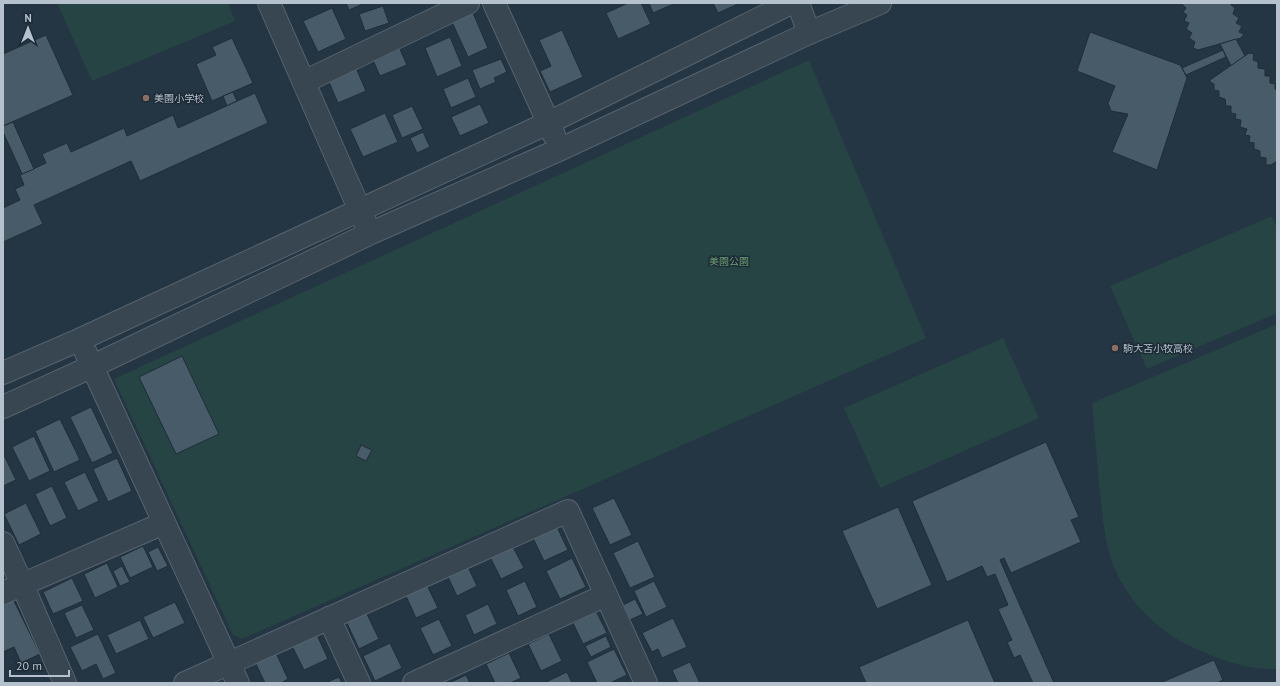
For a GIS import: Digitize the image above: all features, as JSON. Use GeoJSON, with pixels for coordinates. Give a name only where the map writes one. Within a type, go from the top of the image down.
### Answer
{"type":"FeatureCollection","features":[{"type":"Feature","properties":{"kind":"street"},"geometry":{"type":"LineString","coordinates":[[269,3],[358,209],[371,233]]}},
{"type":"Feature","properties":{"kind":"street"},"geometry":{"type":"LineString","coordinates":[[304,82],[468,3]]}},
{"type":"Feature","properties":{"kind":"street"},"geometry":{"type":"LineString","coordinates":[[494,3],[561,149]]}},
{"type":"Feature","properties":{"kind":"street"},"geometry":{"type":"LineString","coordinates":[[3,373],[79,340],[358,209],[548,123],[791,3]]}},
{"type":"Feature","properties":{"kind":"street"},"geometry":{"type":"LineString","coordinates":[[798,3],[809,33]]}},
{"type":"Feature","properties":{"kind":"street"},"geometry":{"type":"LineString","coordinates":[[3,407],[93,366],[371,233],[561,149],[809,33],[880,3]]}},
{"type":"Feature","properties":{"kind":"street"},"geometry":{"type":"LineString","coordinates":[[79,340],[93,366],[238,683]]}},
{"type":"Feature","properties":{"kind":"street"},"geometry":{"type":"LineString","coordinates":[[185,683],[568,511],[646,683]]}},
{"type":"Feature","properties":{"kind":"street"},"geometry":{"type":"LineString","coordinates":[[13,588],[164,523]]}},
{"type":"Feature","properties":{"kind":"street"},"geometry":{"type":"LineString","coordinates":[[3,543],[13,588],[64,683]]}},
{"type":"Feature","properties":{"kind":"street"},"geometry":{"type":"LineString","coordinates":[[414,683],[606,595]]}},
{"type":"Feature","properties":{"kind":"street"},"geometry":{"type":"LineString","coordinates":[[329,618],[358,683]]}},
{"type":"Feature","properties":{"kind":"green space"},"geometry":{"type":"Polygon","coordinates":[[[57,3],[228,3],[235,21],[92,81],[57,3]]]}},
{"type":"Feature","properties":{"kind":"green space","name":"美園公園"},"geometry":{"type":"Polygon","coordinates":[[[809,60],[926,338],[242,639],[233,635],[114,379],[809,60]]]}},
{"type":"Feature","properties":{"kind":"green space"},"geometry":{"type":"Polygon","coordinates":[[[1272,216],[1277,228],[1277,313],[1147,369],[1110,286],[1272,216]]]}},
{"type":"Feature","properties":{"kind":"green space"},"geometry":{"type":"Polygon","coordinates":[[[1277,324],[1277,669],[1267,669],[1248,667],[1229,662],[1186,644],[1157,625],[1145,614],[1124,587],[1110,556],[1106,538],[1099,484],[1092,403],[1277,324]]]}},
{"type":"Feature","properties":{"kind":"green space"},"geometry":{"type":"Polygon","coordinates":[[[1003,338],[1039,418],[880,488],[844,408],[1003,338]]]}},
{"type":"Feature","properties":{"kind":"building"},"geometry":{"type":"Polygon","coordinates":[[[346,3],[365,3],[349,10],[346,3]]]}},
{"type":"Feature","properties":{"kind":"building"},"geometry":{"type":"Polygon","coordinates":[[[628,3],[641,3],[651,24],[618,39],[606,13],[628,3]]]}},
{"type":"Feature","properties":{"kind":"building"},"geometry":{"type":"Polygon","coordinates":[[[649,3],[676,3],[653,13],[649,3]]]}},
{"type":"Feature","properties":{"kind":"building"},"geometry":{"type":"Polygon","coordinates":[[[713,3],[736,3],[736,5],[718,13],[713,3]]]}},
{"type":"Feature","properties":{"kind":"building"},"geometry":{"type":"Polygon","coordinates":[[[1181,3],[1232,3],[1231,5],[1235,8],[1233,14],[1239,18],[1236,23],[1242,26],[1239,32],[1244,34],[1241,38],[1198,50],[1193,48],[1195,42],[1189,38],[1192,33],[1186,29],[1189,23],[1184,21],[1187,15],[1183,12],[1186,8],[1181,3]]]}},
{"type":"Feature","properties":{"kind":"building"},"geometry":{"type":"Polygon","coordinates":[[[383,6],[389,23],[365,31],[359,14],[383,6]]]}},
{"type":"Feature","properties":{"kind":"building"},"geometry":{"type":"Polygon","coordinates":[[[332,8],[346,39],[318,52],[303,21],[332,8]]]}},
{"type":"Feature","properties":{"kind":"building"},"geometry":{"type":"Polygon","coordinates":[[[473,13],[488,48],[468,57],[452,22],[473,13]]]}},
{"type":"Feature","properties":{"kind":"building"},"geometry":{"type":"Polygon","coordinates":[[[562,30],[583,77],[550,92],[540,71],[551,66],[539,40],[562,30]]]}},
{"type":"Feature","properties":{"kind":"building"},"geometry":{"type":"Polygon","coordinates":[[[1090,32],[1180,65],[1187,78],[1157,170],[1112,152],[1128,114],[1111,111],[1108,103],[1115,86],[1077,71],[1090,32]]]}},
{"type":"Feature","properties":{"kind":"building"},"geometry":{"type":"Polygon","coordinates":[[[46,35],[73,95],[3,126],[3,54],[46,35]]]}},
{"type":"Feature","properties":{"kind":"building"},"geometry":{"type":"Polygon","coordinates":[[[450,37],[462,66],[437,77],[425,48],[450,37]]]}},
{"type":"Feature","properties":{"kind":"building"},"geometry":{"type":"Polygon","coordinates":[[[232,38],[253,83],[212,101],[196,64],[216,55],[212,47],[232,38]]]}},
{"type":"Feature","properties":{"kind":"building"},"geometry":{"type":"Polygon","coordinates":[[[1236,39],[1245,56],[1231,66],[1220,44],[1236,39]]]}},
{"type":"Feature","properties":{"kind":"building"},"geometry":{"type":"Polygon","coordinates":[[[399,47],[407,65],[380,76],[372,58],[399,47]]]}},
{"type":"Feature","properties":{"kind":"building"},"geometry":{"type":"Polygon","coordinates":[[[1223,50],[1226,57],[1186,75],[1182,68],[1223,50]]]}},
{"type":"Feature","properties":{"kind":"building"},"geometry":{"type":"Polygon","coordinates":[[[1249,53],[1254,54],[1253,60],[1258,62],[1258,68],[1265,69],[1265,76],[1270,76],[1270,83],[1275,84],[1275,89],[1277,90],[1277,161],[1271,165],[1266,165],[1266,158],[1260,157],[1260,151],[1254,149],[1254,143],[1249,142],[1250,136],[1245,135],[1247,129],[1240,127],[1241,120],[1235,119],[1236,114],[1231,113],[1231,106],[1226,106],[1225,99],[1219,97],[1219,91],[1214,90],[1214,84],[1210,82],[1210,80],[1249,53]]]}},
{"type":"Feature","properties":{"kind":"building"},"geometry":{"type":"Polygon","coordinates":[[[501,59],[507,72],[494,78],[496,82],[480,89],[472,70],[501,59]]]}},
{"type":"Feature","properties":{"kind":"building"},"geometry":{"type":"Polygon","coordinates":[[[356,68],[366,91],[338,103],[328,80],[356,68]]]}},
{"type":"Feature","properties":{"kind":"building"},"geometry":{"type":"Polygon","coordinates":[[[468,78],[476,97],[451,108],[443,89],[468,78]]]}},
{"type":"Feature","properties":{"kind":"building"},"geometry":{"type":"Polygon","coordinates":[[[233,92],[237,101],[227,106],[223,96],[233,92]]]}},
{"type":"Feature","properties":{"kind":"building"},"geometry":{"type":"Polygon","coordinates":[[[255,93],[268,123],[140,181],[131,161],[34,205],[43,224],[3,242],[3,208],[20,200],[15,189],[24,185],[20,175],[46,163],[42,154],[67,143],[71,152],[124,128],[127,136],[173,115],[178,128],[255,93]]]}},
{"type":"Feature","properties":{"kind":"building"},"geometry":{"type":"Polygon","coordinates":[[[480,104],[489,123],[460,136],[451,117],[480,104]]]}},
{"type":"Feature","properties":{"kind":"building"},"geometry":{"type":"Polygon","coordinates":[[[412,106],[423,129],[402,138],[392,115],[412,106]]]}},
{"type":"Feature","properties":{"kind":"building"},"geometry":{"type":"Polygon","coordinates":[[[385,113],[398,142],[363,157],[350,129],[385,113]]]}},
{"type":"Feature","properties":{"kind":"building"},"geometry":{"type":"Polygon","coordinates":[[[13,122],[34,169],[22,174],[3,132],[3,126],[13,122]]]}},
{"type":"Feature","properties":{"kind":"building"},"geometry":{"type":"Polygon","coordinates":[[[423,132],[430,147],[417,153],[410,138],[423,132]]]}},
{"type":"Feature","properties":{"kind":"building"},"geometry":{"type":"Polygon","coordinates":[[[182,356],[219,434],[176,454],[139,377],[182,356]]]}},
{"type":"Feature","properties":{"kind":"building"},"geometry":{"type":"Polygon","coordinates":[[[91,407],[113,453],[92,463],[70,417],[91,407]]]}},
{"type":"Feature","properties":{"kind":"building"},"geometry":{"type":"Polygon","coordinates":[[[60,419],[80,460],[54,472],[35,431],[60,419]]]}},
{"type":"Feature","properties":{"kind":"building"},"geometry":{"type":"Polygon","coordinates":[[[34,436],[50,471],[29,481],[12,447],[34,436]]]}},
{"type":"Feature","properties":{"kind":"building"},"geometry":{"type":"Polygon","coordinates":[[[1046,442],[1079,517],[1071,520],[1081,542],[1011,573],[1004,558],[1000,560],[1054,683],[1033,683],[1020,655],[1014,658],[1007,642],[1012,640],[998,609],[1008,605],[995,574],[987,577],[982,566],[947,582],[912,501],[1046,442]]]}},
{"type":"Feature","properties":{"kind":"building"},"geometry":{"type":"Polygon","coordinates":[[[361,445],[372,450],[366,461],[356,456],[361,445]]]}},
{"type":"Feature","properties":{"kind":"building"},"geometry":{"type":"Polygon","coordinates":[[[3,453],[16,480],[3,486],[3,453]]]}},
{"type":"Feature","properties":{"kind":"building"},"geometry":{"type":"Polygon","coordinates":[[[117,458],[132,491],[108,502],[93,469],[117,458]]]}},
{"type":"Feature","properties":{"kind":"building"},"geometry":{"type":"Polygon","coordinates":[[[85,472],[99,501],[78,511],[64,482],[85,472]]]}},
{"type":"Feature","properties":{"kind":"building"},"geometry":{"type":"Polygon","coordinates":[[[52,486],[67,518],[50,526],[35,494],[52,486]]]}},
{"type":"Feature","properties":{"kind":"building"},"geometry":{"type":"Polygon","coordinates":[[[614,498],[632,535],[610,545],[592,508],[614,498]]]}},
{"type":"Feature","properties":{"kind":"building"},"geometry":{"type":"Polygon","coordinates":[[[26,503],[41,534],[19,545],[4,514],[26,503]]]}},
{"type":"Feature","properties":{"kind":"building"},"geometry":{"type":"Polygon","coordinates":[[[898,507],[932,585],[877,609],[842,531],[898,507]]]}},
{"type":"Feature","properties":{"kind":"building"},"geometry":{"type":"Polygon","coordinates":[[[557,527],[568,550],[544,561],[533,538],[557,527]]]}},
{"type":"Feature","properties":{"kind":"building"},"geometry":{"type":"Polygon","coordinates":[[[638,541],[655,577],[630,588],[613,553],[638,541]]]}},
{"type":"Feature","properties":{"kind":"building"},"geometry":{"type":"Polygon","coordinates":[[[143,546],[153,567],[130,578],[120,557],[143,546]]]}},
{"type":"Feature","properties":{"kind":"building"},"geometry":{"type":"Polygon","coordinates":[[[158,547],[168,566],[157,571],[148,552],[158,547]]]}},
{"type":"Feature","properties":{"kind":"building"},"geometry":{"type":"Polygon","coordinates":[[[513,547],[524,568],[501,579],[490,557],[513,547]]]}},
{"type":"Feature","properties":{"kind":"building"},"geometry":{"type":"Polygon","coordinates":[[[572,558],[586,587],[560,599],[546,571],[572,558]]]}},
{"type":"Feature","properties":{"kind":"building"},"geometry":{"type":"Polygon","coordinates":[[[107,563],[118,587],[95,598],[84,574],[107,563]]]}},
{"type":"Feature","properties":{"kind":"building"},"geometry":{"type":"Polygon","coordinates":[[[122,566],[130,582],[120,586],[113,571],[122,566]]]}},
{"type":"Feature","properties":{"kind":"building"},"geometry":{"type":"Polygon","coordinates":[[[468,567],[477,586],[457,596],[448,577],[468,567]]]}},
{"type":"Feature","properties":{"kind":"building"},"geometry":{"type":"Polygon","coordinates":[[[72,578],[83,601],[53,614],[43,592],[72,578]]]}},
{"type":"Feature","properties":{"kind":"building"},"geometry":{"type":"Polygon","coordinates":[[[525,581],[537,607],[518,616],[506,590],[525,581]]]}},
{"type":"Feature","properties":{"kind":"building"},"geometry":{"type":"Polygon","coordinates":[[[654,581],[667,607],[646,617],[634,591],[654,581]]]}},
{"type":"Feature","properties":{"kind":"building"},"geometry":{"type":"Polygon","coordinates":[[[426,583],[438,608],[416,618],[405,594],[426,583]]]}},
{"type":"Feature","properties":{"kind":"building"},"geometry":{"type":"Polygon","coordinates":[[[13,599],[40,654],[21,663],[14,647],[3,652],[3,604],[13,599]]]}},
{"type":"Feature","properties":{"kind":"building"},"geometry":{"type":"Polygon","coordinates":[[[635,599],[643,614],[630,620],[623,605],[635,599]]]}},
{"type":"Feature","properties":{"kind":"building"},"geometry":{"type":"Polygon","coordinates":[[[175,602],[185,623],[153,638],[143,617],[175,602]]]}},
{"type":"Feature","properties":{"kind":"building"},"geometry":{"type":"Polygon","coordinates":[[[488,604],[497,624],[474,635],[465,615],[488,604]]]}},
{"type":"Feature","properties":{"kind":"building"},"geometry":{"type":"Polygon","coordinates":[[[82,605],[94,630],[76,638],[64,613],[82,605]]]}},
{"type":"Feature","properties":{"kind":"building"},"geometry":{"type":"Polygon","coordinates":[[[365,610],[379,639],[359,649],[345,619],[365,610]]]}},
{"type":"Feature","properties":{"kind":"building"},"geometry":{"type":"Polygon","coordinates":[[[596,611],[607,633],[583,644],[573,623],[596,611]]]}},
{"type":"Feature","properties":{"kind":"building"},"geometry":{"type":"Polygon","coordinates":[[[673,618],[687,647],[662,658],[658,649],[652,652],[642,633],[673,618]]]}},
{"type":"Feature","properties":{"kind":"building"},"geometry":{"type":"Polygon","coordinates":[[[439,619],[452,646],[433,655],[420,628],[439,619]]]}},
{"type":"Feature","properties":{"kind":"building"},"geometry":{"type":"Polygon","coordinates":[[[140,620],[149,639],[116,654],[107,635],[140,620]]]}},
{"type":"Feature","properties":{"kind":"building"},"geometry":{"type":"Polygon","coordinates":[[[968,620],[995,683],[866,683],[859,667],[968,620]]]}},
{"type":"Feature","properties":{"kind":"building"},"geometry":{"type":"Polygon","coordinates":[[[98,634],[116,673],[103,679],[96,664],[82,671],[70,647],[98,634]]]}},
{"type":"Feature","properties":{"kind":"building"},"geometry":{"type":"Polygon","coordinates":[[[549,634],[562,661],[541,671],[528,644],[549,634]]]}},
{"type":"Feature","properties":{"kind":"building"},"geometry":{"type":"Polygon","coordinates":[[[317,635],[328,659],[304,670],[292,646],[317,635]]]}},
{"type":"Feature","properties":{"kind":"building"},"geometry":{"type":"Polygon","coordinates":[[[606,636],[611,647],[591,657],[585,646],[606,636]]]}},
{"type":"Feature","properties":{"kind":"building"},"geometry":{"type":"Polygon","coordinates":[[[390,643],[402,668],[375,681],[363,656],[390,643]]]}},
{"type":"Feature","properties":{"kind":"building"},"geometry":{"type":"Polygon","coordinates":[[[614,649],[627,675],[610,683],[597,683],[587,662],[614,649]]]}},
{"type":"Feature","properties":{"kind":"building"},"geometry":{"type":"Polygon","coordinates":[[[276,653],[288,679],[281,683],[265,683],[255,662],[276,653]]]}},
{"type":"Feature","properties":{"kind":"building"},"geometry":{"type":"Polygon","coordinates":[[[509,653],[521,678],[510,683],[495,683],[486,664],[509,653]]]}},
{"type":"Feature","properties":{"kind":"building"},"geometry":{"type":"Polygon","coordinates":[[[1214,660],[1223,680],[1217,683],[1160,683],[1214,660]]]}},
{"type":"Feature","properties":{"kind":"building"},"geometry":{"type":"Polygon","coordinates":[[[690,662],[700,683],[678,683],[672,670],[690,662]]]}},
{"type":"Feature","properties":{"kind":"building"},"geometry":{"type":"Polygon","coordinates":[[[567,672],[572,683],[546,683],[546,682],[567,672]]]}},
{"type":"Feature","properties":{"kind":"building"},"geometry":{"type":"Polygon","coordinates":[[[466,675],[470,683],[449,683],[466,675]]]}},
{"type":"Feature","properties":{"kind":"building"},"geometry":{"type":"Polygon","coordinates":[[[339,677],[342,683],[325,683],[339,677]]]}},
{"type":"Feature","properties":{"kind":"place","name":"美園小学校"},"geometry":{"type":"Point","coordinates":[146,98]}},
{"type":"Feature","properties":{"kind":"place","name":"駒大苫小牧高校"},"geometry":{"type":"Point","coordinates":[1115,348]}}]}
